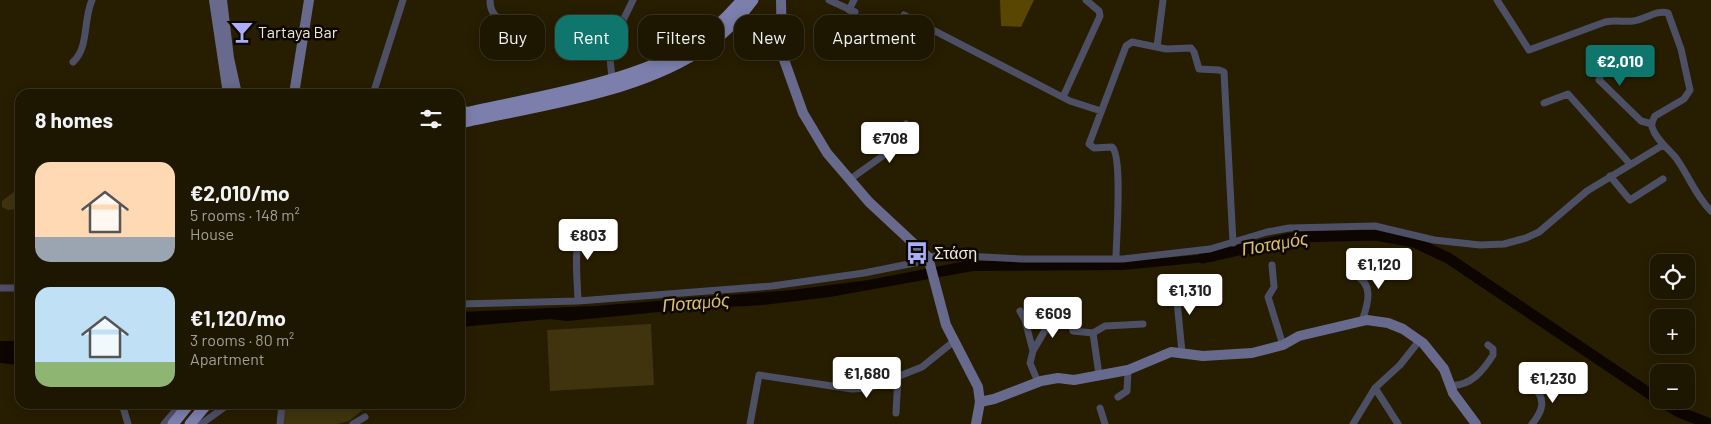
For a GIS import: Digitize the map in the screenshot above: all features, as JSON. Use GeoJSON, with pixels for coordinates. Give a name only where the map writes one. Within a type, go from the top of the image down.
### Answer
{"type":"FeatureCollection","features":[{"type":"Feature","properties":{"kind":"main road"},"geometry":{"type":"LineString","coordinates":[[214,0],[227,89]]}},
{"type":"Feature","properties":{"kind":"main road"},"geometry":{"type":"LineString","coordinates":[[222,0],[229,58],[236,89]]}},
{"type":"Feature","properties":{"kind":"main road"},"geometry":{"type":"LineString","coordinates":[[295,89],[309,0]]}},
{"type":"Feature","properties":{"kind":"main road"},"geometry":{"type":"LineString","coordinates":[[465,110],[612,78],[658,62],[693,45],[715,28],[742,0]]}},
{"type":"Feature","properties":{"kind":"main road"},"geometry":{"type":"LineString","coordinates":[[465,122],[592,93],[680,62],[706,47],[721,35],[753,0]]}},
{"type":"Feature","properties":{"kind":"main road"},"geometry":{"type":"LineString","coordinates":[[781,0],[782,49],[792,87],[816,135],[849,180],[878,212],[930,261],[946,326],[953,342],[976,381],[980,402],[976,424]]}},
{"type":"Feature","properties":{"kind":"main road"},"geometry":{"type":"LineString","coordinates":[[980,402],[994,399],[1038,382],[1058,378],[1069,380],[1128,370],[1171,352],[1203,356],[1252,353],[1283,345],[1298,336],[1362,321],[1388,323],[1403,329],[1419,341],[1444,369],[1457,400],[1476,424]]}},
{"type":"Feature","properties":{"kind":"main road"},"geometry":{"type":"LineString","coordinates":[[172,423],[185,409]]}},
{"type":"Feature","properties":{"kind":"main road"},"geometry":{"type":"LineString","coordinates":[[190,424],[202,409]]}},
{"type":"Feature","properties":{"kind":"street"},"geometry":{"type":"LineString","coordinates":[[73,62],[83,48],[86,19],[92,0]]}},
{"type":"Feature","properties":{"kind":"street"},"geometry":{"type":"LineString","coordinates":[[375,89],[403,0]]}},
{"type":"Feature","properties":{"kind":"street"},"geometry":{"type":"LineString","coordinates":[[490,0],[491,9],[496,15]]}},
{"type":"Feature","properties":{"kind":"street"},"geometry":{"type":"LineString","coordinates":[[612,78],[609,49],[632,0]]}},
{"type":"Feature","properties":{"kind":"street"},"geometry":{"type":"LineString","coordinates":[[829,0],[852,11],[854,0]]}},
{"type":"Feature","properties":{"kind":"street"},"geometry":{"type":"LineString","coordinates":[[1063,97],[1100,16],[1099,11],[1086,0]]}},
{"type":"Feature","properties":{"kind":"street"},"geometry":{"type":"LineString","coordinates":[[1157,46],[1163,0]]}},
{"type":"Feature","properties":{"kind":"street"},"geometry":{"type":"LineString","coordinates":[[1497,0],[1529,50],[1611,21],[1632,21],[1662,12],[1668,13],[1681,49],[1690,90],[1684,99],[1655,116],[1652,124]]}},
{"type":"Feature","properties":{"kind":"street"},"geometry":{"type":"LineString","coordinates":[[934,30],[1063,97],[1101,111]]}},
{"type":"Feature","properties":{"kind":"street"},"geometry":{"type":"LineString","coordinates":[[1116,259],[1118,174],[1116,151],[1112,147],[1094,148],[1089,144],[1127,44],[1134,42],[1173,49],[1191,48],[1194,50],[1199,69],[1221,70],[1224,72],[1233,243]]}},
{"type":"Feature","properties":{"kind":"street"},"geometry":{"type":"LineString","coordinates":[[1635,57],[1602,72],[1599,80],[1642,121],[1652,124],[1663,145],[1676,159],[1699,199],[1711,211]]}},
{"type":"Feature","properties":{"kind":"street"},"geometry":{"type":"LineString","coordinates":[[1544,103],[1563,94],[1568,94],[1630,164]]}},
{"type":"Feature","properties":{"kind":"street"},"geometry":{"type":"LineString","coordinates":[[849,180],[884,155],[906,124]]}},
{"type":"Feature","properties":{"kind":"street"},"geometry":{"type":"LineString","coordinates":[[465,304],[578,301],[822,280],[930,261],[945,255],[1022,259],[1116,259],[1210,250],[1267,232],[1288,228],[1342,225],[1375,226],[1434,240],[1480,245],[1504,244],[1539,232],[1587,191],[1663,145]]}},
{"type":"Feature","properties":{"kind":"street"},"geometry":{"type":"LineString","coordinates":[[1610,176],[1630,200],[1662,180]]}},
{"type":"Feature","properties":{"kind":"street"},"geometry":{"type":"LineString","coordinates":[[578,301],[577,250],[579,240],[583,236],[604,230],[612,231]]}},
{"type":"Feature","properties":{"kind":"street"},"geometry":{"type":"LineString","coordinates":[[1272,265],[1274,288],[1268,297],[1283,345]]}},
{"type":"Feature","properties":{"kind":"street"},"geometry":{"type":"LineString","coordinates":[[1353,274],[1361,278],[1368,289],[1368,303],[1362,321]]}},
{"type":"Feature","properties":{"kind":"street"},"geometry":{"type":"LineString","coordinates":[[1175,282],[1182,352]]}},
{"type":"Feature","properties":{"kind":"street"},"geometry":{"type":"LineString","coordinates":[[0,288],[15,288]]}},
{"type":"Feature","properties":{"kind":"street"},"geometry":{"type":"LineString","coordinates":[[1020,310],[1025,320],[1033,351]]}},
{"type":"Feature","properties":{"kind":"street"},"geometry":{"type":"LineString","coordinates":[[1038,382],[1030,363],[1033,351],[1058,311],[1066,310],[1069,313],[1071,327],[1075,332],[1092,333],[1105,326],[1143,324]]}},
{"type":"Feature","properties":{"kind":"street"},"geometry":{"type":"LineString","coordinates":[[1092,333],[1099,375]]}},
{"type":"Feature","properties":{"kind":"street"},"geometry":{"type":"LineString","coordinates":[[1353,424],[1375,388],[1400,366],[1419,341]]}},
{"type":"Feature","properties":{"kind":"street"},"geometry":{"type":"LineString","coordinates":[[750,424],[759,375],[856,389],[869,388],[928,364],[953,342]]}},
{"type":"Feature","properties":{"kind":"street"},"geometry":{"type":"LineString","coordinates":[[1450,385],[1462,385],[1479,374],[1493,356],[1493,349],[1488,345]]}},
{"type":"Feature","properties":{"kind":"street"},"geometry":{"type":"LineString","coordinates":[[1118,397],[1127,391],[1128,370]]}},
{"type":"Feature","properties":{"kind":"street"},"geometry":{"type":"LineString","coordinates":[[896,414],[898,376]]}},
{"type":"Feature","properties":{"kind":"street"},"geometry":{"type":"LineString","coordinates":[[1532,386],[1539,393],[1542,405],[1540,415],[1532,424]]}},
{"type":"Feature","properties":{"kind":"street"},"geometry":{"type":"LineString","coordinates":[[1375,388],[1398,424]]}},
{"type":"Feature","properties":{"kind":"street"},"geometry":{"type":"LineString","coordinates":[[1100,408],[1105,424]]}},
{"type":"Feature","properties":{"kind":"street"},"geometry":{"type":"LineString","coordinates":[[124,409],[128,424]]}},
{"type":"Feature","properties":{"kind":"street"},"geometry":{"type":"LineString","coordinates":[[172,423],[179,409]]}},
{"type":"Feature","properties":{"kind":"street"},"geometry":{"type":"LineString","coordinates":[[201,424],[222,409]]}},
{"type":"Feature","properties":{"kind":"street"},"geometry":{"type":"LineString","coordinates":[[280,424],[282,409]]}},
{"type":"Feature","properties":{"kind":"street"},"geometry":{"type":"LineString","coordinates":[[353,424],[365,417]]}},
{"type":"Feature","properties":{"kind":"shaded area"},"geometry":{"type":"Polygon","coordinates":[[[1000,0],[1034,0],[1021,27],[1001,26],[1000,0]]]}},
{"type":"Feature","properties":{"kind":"shaded area"},"geometry":{"type":"Polygon","coordinates":[[[15,191],[15,209],[8,210],[2,207],[2,201],[15,191]]]}},
{"type":"Feature","properties":{"kind":"shaded area"},"geometry":{"type":"Polygon","coordinates":[[[651,324],[654,385],[550,391],[547,330],[651,324]]]}},
{"type":"Feature","properties":{"kind":"shaded area"},"geometry":{"type":"Polygon","coordinates":[[[284,409],[364,409],[349,421],[337,424],[283,424],[284,409]]]}},
{"type":"Feature","properties":{"kind":"water"},"geometry":{"type":"Polygon","coordinates":[[[1211,254],[1218,257],[1216,261],[1122,270],[973,271],[830,297],[763,305],[689,309],[567,321],[550,319],[465,327],[465,312],[595,306],[792,290],[869,280],[966,261],[1114,262],[1211,254]]]}},
{"type":"Feature","properties":{"kind":"water"},"geometry":{"type":"Polygon","coordinates":[[[0,341],[15,341],[15,364],[0,363],[0,341]]]}},
{"type":"Feature","properties":{"kind":"waterway","name":"Ποταμός"},"geometry":{"type":"LineString","coordinates":[[1203,258],[1296,237],[1376,235],[1414,242],[1448,258],[1650,394]]}},
{"type":"Feature","properties":{"kind":"waterway","name":"Ποταμός"},"geometry":{"type":"LineString","coordinates":[[1674,409],[1710,424]]}},
{"type":"Feature","properties":{"kind":"place","name":"Tartaya Bar"},"geometry":{"type":"Point","coordinates":[242,32]}},
{"type":"Feature","properties":{"kind":"place","name":"Στάση"},"geometry":{"type":"Point","coordinates":[917,253]}}]}
